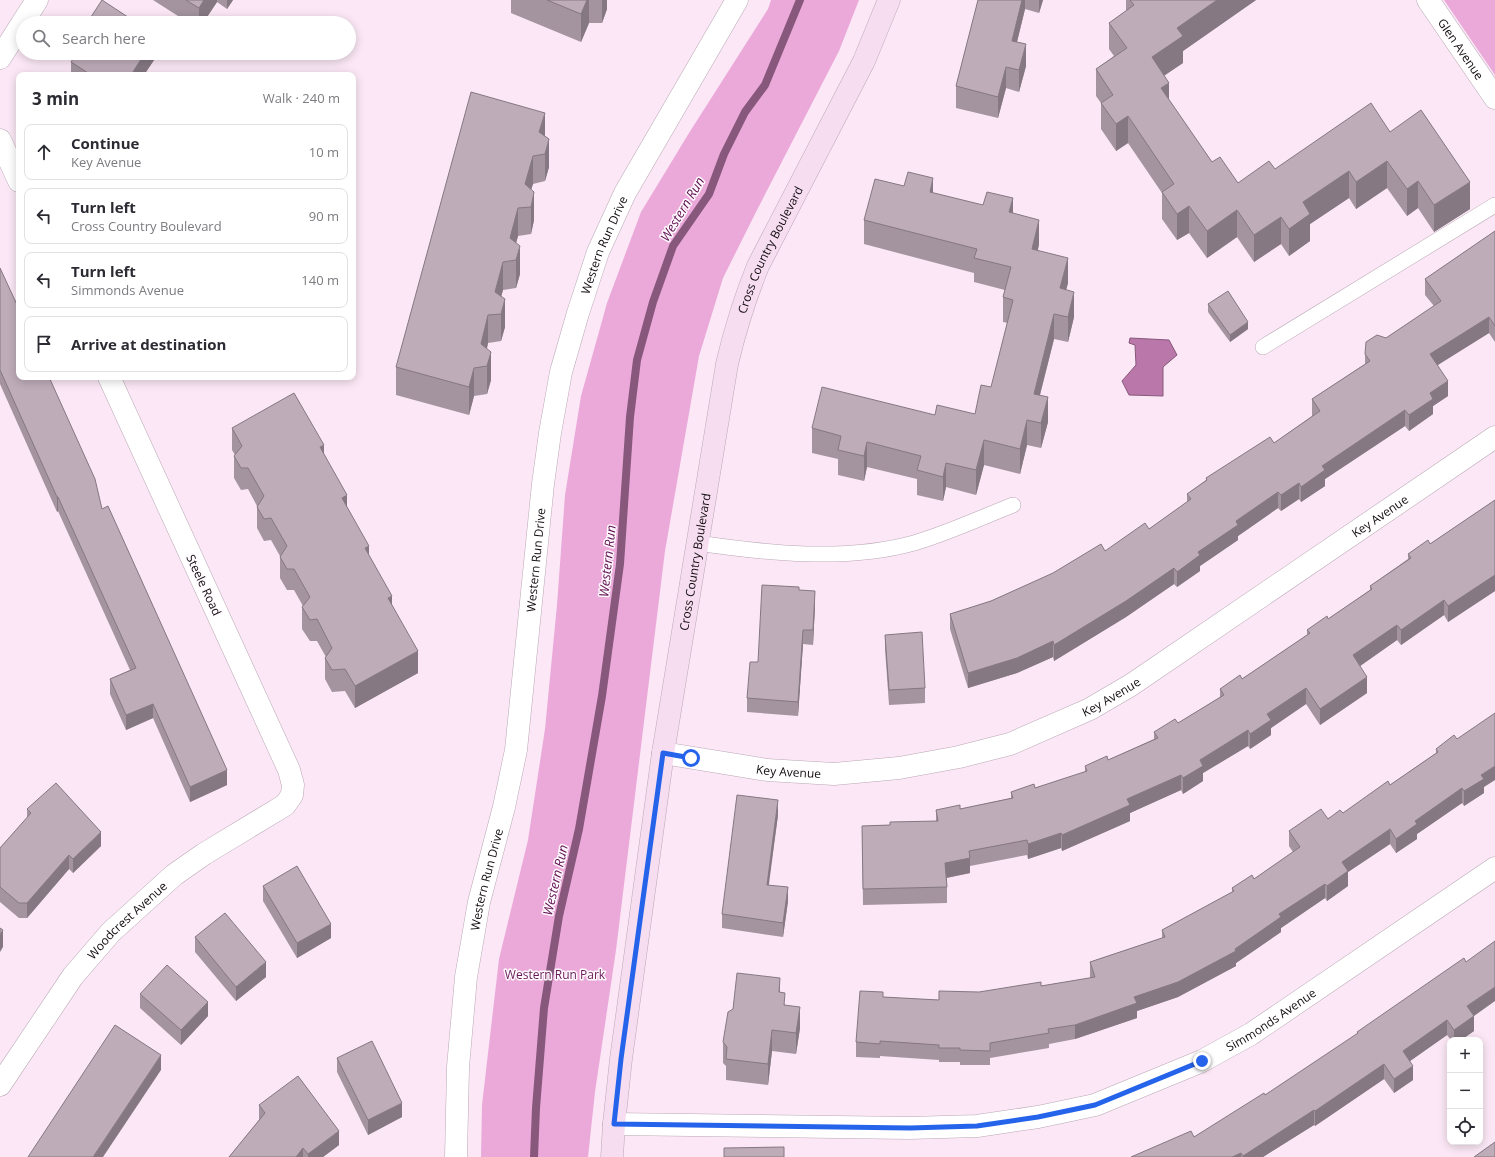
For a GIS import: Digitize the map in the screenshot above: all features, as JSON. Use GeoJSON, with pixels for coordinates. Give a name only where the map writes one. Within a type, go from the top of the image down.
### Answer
{"type":"FeatureCollection","features":[{"type":"Feature","properties":{"kind":"main road","name":"Cross Country Boulevard"},"geometry":{"type":"LineString","coordinates":[[612,1157],[621,1059],[663,753],[727,364],[736,325],[758,266],[864,61],[888,0]]}},
{"type":"Feature","properties":{"kind":"street"},"geometry":{"type":"LineString","coordinates":[[27,16],[37,0]]}},
{"type":"Feature","properties":{"kind":"street","name":"Western Run Drive"},"geometry":{"type":"LineString","coordinates":[[456,1157],[458,1067],[466,977],[479,902],[504,808],[516,750],[543,484],[561,372],[598,252],[625,193],[737,0]]}},
{"type":"Feature","properties":{"kind":"street","name":"Glen Avenue"},"geometry":{"type":"LineString","coordinates":[[1428,0],[1495,98]]}},
{"type":"Feature","properties":{"kind":"street"},"geometry":{"type":"LineString","coordinates":[[0,58],[16,33]]}},
{"type":"Feature","properties":{"kind":"street"},"geometry":{"type":"LineString","coordinates":[[0,140],[16,175]]}},
{"type":"Feature","properties":{"kind":"street","name":"Steele Road"},"geometry":{"type":"LineString","coordinates":[[110,380],[289,770],[293,785],[292,795]]}},
{"type":"Feature","properties":{"kind":"street","name":"Key Avenue"},"geometry":{"type":"LineString","coordinates":[[663,753],[767,770],[834,774],[900,768],[959,757],[1010,744],[1090,709],[1131,685],[1495,437]]}},
{"type":"Feature","properties":{"kind":"street","name":"Woodcrest Avenue"},"geometry":{"type":"LineString","coordinates":[[0,1085],[73,976],[111,932],[174,875],[241,830],[280,809],[292,795]]}},
{"type":"Feature","properties":{"kind":"street","name":"Simmonds Avenue"},"geometry":{"type":"LineString","coordinates":[[614,1124],[910,1128],[977,1126],[1038,1117],[1095,1105],[1202,1061],[1251,1034],[1495,868]]}},
{"type":"Feature","properties":{"kind":"lane"},"geometry":{"type":"LineString","coordinates":[[1263,347],[1495,204]]}},
{"type":"Feature","properties":{"kind":"lane"},"geometry":{"type":"LineString","coordinates":[[697,543],[746,550],[789,552],[838,553],[874,551],[914,543],[968,524],[1013,505]]}},
{"type":"Feature","properties":{"kind":"green space","name":"Western Run Park"},"geometry":{"type":"Polygon","coordinates":[[[771,0],[859,0],[839,51],[723,278],[699,356],[665,551],[616,950],[595,1092],[588,1157],[481,1157],[482,1105],[499,959],[528,840],[545,729],[557,605],[565,495],[581,396],[607,303],[641,212],[689,133],[768,9],[771,0]]]}},
{"type":"Feature","properties":{"kind":"green space"},"geometry":{"type":"Polygon","coordinates":[[[1444,0],[1495,0],[1495,75],[1444,0]]]}},
{"type":"Feature","properties":{"kind":"shaded area"},"geometry":{"type":"Polygon","coordinates":[[[1130,338],[1169,340],[1177,355],[1163,367],[1163,396],[1129,395],[1122,381],[1136,365],[1135,345],[1129,343],[1130,338]]]}},
{"type":"Feature","properties":{"kind":"building"},"geometry":{"type":"Polygon","coordinates":[[[102,0],[126,16],[92,16],[102,0]]]}},
{"type":"Feature","properties":{"kind":"building"},"geometry":{"type":"Polygon","coordinates":[[[186,0],[204,0],[199,8],[186,0]]]}},
{"type":"Feature","properties":{"kind":"building"},"geometry":{"type":"Polygon","coordinates":[[[547,0],[587,0],[581,14],[547,0]]]}},
{"type":"Feature","properties":{"kind":"building"},"geometry":{"type":"Polygon","coordinates":[[[978,0],[1022,0],[1012,41],[1026,44],[1019,70],[1006,67],[998,97],[956,86],[978,0]]]}},
{"type":"Feature","properties":{"kind":"building"},"geometry":{"type":"Polygon","coordinates":[[[1130,0],[1217,0],[1177,28],[1183,36],[1152,57],[1169,83],[1161,88],[1212,162],[1220,157],[1238,183],[1269,161],[1275,169],[1371,103],[1390,132],[1421,110],[1470,182],[1434,205],[1418,181],[1407,189],[1387,161],[1356,182],[1349,171],[1303,202],[1310,214],[1289,229],[1281,217],[1254,235],[1237,210],[1207,231],[1189,206],[1177,214],[1162,192],[1174,184],[1128,116],[1116,124],[1101,103],[1113,95],[1096,69],[1127,48],[1109,23],[1134,5],[1130,0]]]}},
{"type":"Feature","properties":{"kind":"building"},"geometry":{"type":"Polygon","coordinates":[[[72,60],[141,60],[133,72],[86,72],[71,62],[72,60]]]}},
{"type":"Feature","properties":{"kind":"building"},"geometry":{"type":"Polygon","coordinates":[[[471,92],[545,113],[539,132],[549,139],[545,154],[533,156],[525,184],[534,192],[531,207],[518,208],[510,238],[520,246],[516,260],[503,262],[495,292],[505,299],[501,314],[488,315],[481,344],[491,352],[487,366],[474,368],[469,387],[396,367],[471,92]]]}},
{"type":"Feature","properties":{"kind":"building"},"geometry":{"type":"Polygon","coordinates":[[[908,172],[933,178],[930,192],[983,205],[987,192],[1013,198],[1009,212],[1039,220],[1032,249],[1068,258],[1060,288],[1074,292],[1068,317],[1054,314],[1034,394],[1048,397],[1041,423],[1027,420],[1020,449],[984,440],[976,470],[946,463],[943,477],[917,470],[921,456],[867,442],[864,456],[838,450],[841,436],[812,428],[822,387],[935,415],[937,405],[975,414],[981,385],[991,387],[1013,300],[1003,297],[1011,267],[974,258],[977,249],[864,220],[875,179],[904,186],[908,172]]]}},
{"type":"Feature","properties":{"kind":"building"},"geometry":{"type":"Polygon","coordinates":[[[1495,231],[1495,326],[1489,317],[1430,354],[1448,381],[1430,393],[1433,399],[1409,415],[1405,410],[1322,466],[1325,470],[1301,487],[1299,483],[1281,495],[1278,492],[1236,521],[1238,525],[1198,552],[1200,555],[1177,572],[1174,568],[1126,601],[1054,645],[1053,641],[1017,658],[968,673],[950,614],[991,601],[1053,573],[1101,544],[1105,551],[1145,523],[1149,529],[1191,499],[1187,494],[1207,480],[1206,478],[1270,437],[1274,443],[1320,411],[1312,399],[1370,361],[1365,354],[1366,342],[1377,335],[1386,338],[1441,301],[1425,279],[1495,231]]]}},
{"type":"Feature","properties":{"kind":"building"},"geometry":{"type":"Polygon","coordinates":[[[0,268],[16,303],[16,380],[50,380],[95,479],[102,509],[108,506],[227,770],[190,787],[153,704],[126,715],[110,679],[136,668],[0,370],[0,268]]]}},
{"type":"Feature","properties":{"kind":"building"},"geometry":{"type":"Polygon","coordinates":[[[1228,291],[1248,322],[1230,335],[1208,304],[1228,291]]]}},
{"type":"Feature","properties":{"kind":"building"},"geometry":{"type":"Polygon","coordinates":[[[294,393],[324,445],[320,447],[347,495],[342,498],[369,546],[365,548],[392,596],[388,598],[418,651],[355,686],[345,669],[332,670],[325,658],[332,648],[317,619],[310,620],[302,607],[310,597],[294,569],[287,569],[280,557],[287,546],[271,518],[264,519],[257,507],[264,496],[248,468],[241,468],[234,456],[242,446],[232,428],[294,393]]]}},
{"type":"Feature","properties":{"kind":"building"},"geometry":{"type":"Polygon","coordinates":[[[1495,500],[1495,575],[1448,606],[1444,600],[1401,630],[1397,625],[1353,655],[1367,677],[1320,709],[1306,688],[1267,714],[1271,720],[1250,734],[1248,730],[1200,760],[1203,766],[1183,778],[1181,775],[1127,799],[1130,805],[1062,835],[1061,833],[1028,844],[1027,840],[969,851],[970,858],[945,863],[947,887],[863,889],[862,826],[890,825],[890,822],[938,821],[936,810],[960,805],[960,809],[1013,798],[1011,792],[1034,784],[1035,788],[1087,771],[1085,766],[1107,756],[1108,760],[1158,738],[1154,732],[1175,719],[1178,723],[1224,695],[1220,689],[1240,675],[1242,679],[1310,633],[1307,630],[1327,616],[1328,619],[1372,589],[1370,586],[1411,558],[1408,554],[1428,540],[1430,544],[1495,500]]]}},
{"type":"Feature","properties":{"kind":"building"},"geometry":{"type":"Polygon","coordinates":[[[762,585],[799,587],[799,590],[815,591],[813,630],[803,630],[798,702],[747,698],[750,662],[758,662],[762,585]]]}},
{"type":"Feature","properties":{"kind":"building"},"geometry":{"type":"Polygon","coordinates":[[[922,632],[925,688],[889,690],[885,635],[922,632]]]}},
{"type":"Feature","properties":{"kind":"building"},"geometry":{"type":"Polygon","coordinates":[[[1495,713],[1495,766],[1481,775],[1484,779],[1464,791],[1462,788],[1415,821],[1417,824],[1396,839],[1390,829],[1342,862],[1348,871],[1327,886],[1325,884],[1279,914],[1281,917],[1235,949],[1236,951],[1178,982],[1134,997],[1137,1003],[1075,1025],[1048,1029],[1049,1033],[990,1043],[990,1051],[960,1050],[960,1048],[939,1048],[939,1045],[880,1041],[880,1044],[856,1042],[860,991],[883,992],[883,997],[939,1000],[939,991],[979,992],[1041,982],[1041,986],[1095,977],[1090,962],[1165,937],[1162,930],[1234,891],[1232,888],[1252,875],[1254,879],[1300,847],[1289,831],[1321,809],[1328,819],[1340,810],[1343,813],[1388,781],[1390,785],[1438,752],[1436,749],[1454,735],[1457,739],[1495,713]]]}},
{"type":"Feature","properties":{"kind":"building"},"geometry":{"type":"Polygon","coordinates":[[[56,783],[101,832],[73,859],[69,855],[27,903],[19,903],[0,887],[0,848],[31,813],[27,809],[56,783]]]}},
{"type":"Feature","properties":{"kind":"building"},"geometry":{"type":"Polygon","coordinates":[[[737,795],[778,800],[767,885],[788,887],[783,923],[722,914],[737,795]]]}},
{"type":"Feature","properties":{"kind":"building"},"geometry":{"type":"Polygon","coordinates":[[[297,866],[331,924],[297,943],[263,886],[297,866]]]}},
{"type":"Feature","properties":{"kind":"building"},"geometry":{"type":"Polygon","coordinates":[[[225,913],[266,962],[236,987],[195,937],[225,913]]]}},
{"type":"Feature","properties":{"kind":"building"},"geometry":{"type":"Polygon","coordinates":[[[0,928],[3,930],[0,935],[0,928]]]}},
{"type":"Feature","properties":{"kind":"building"},"geometry":{"type":"Polygon","coordinates":[[[1495,941],[1495,987],[1467,1006],[1474,1016],[1454,1030],[1447,1020],[1403,1051],[1413,1066],[1394,1079],[1384,1064],[1315,1111],[1314,1110],[1243,1156],[1241,1153],[1232,1157],[1131,1157],[1191,1131],[1194,1137],[1264,1093],[1265,1095],[1358,1033],[1357,1032],[1464,958],[1466,962],[1495,941]]]}},
{"type":"Feature","properties":{"kind":"building"},"geometry":{"type":"Polygon","coordinates":[[[167,965],[208,1002],[181,1030],[140,994],[167,965]]]}},
{"type":"Feature","properties":{"kind":"building"},"geometry":{"type":"Polygon","coordinates":[[[737,973],[780,978],[779,992],[785,993],[784,1005],[800,1007],[796,1033],[772,1030],[768,1064],[726,1059],[727,1047],[723,1042],[728,1012],[733,1009],[737,973]]]}},
{"type":"Feature","properties":{"kind":"building"},"geometry":{"type":"Polygon","coordinates":[[[115,1025],[161,1055],[93,1157],[28,1157],[115,1025]]]}},
{"type":"Feature","properties":{"kind":"building"},"geometry":{"type":"Polygon","coordinates":[[[372,1041],[402,1103],[368,1120],[337,1058],[372,1041]]]}},
{"type":"Feature","properties":{"kind":"building"},"geometry":{"type":"Polygon","coordinates":[[[298,1076],[339,1131],[308,1154],[303,1148],[296,1157],[229,1157],[265,1113],[259,1105],[298,1076]]]}},
{"type":"Feature","properties":{"kind":"building"},"geometry":{"type":"Polygon","coordinates":[[[1495,1142],[1495,1157],[1474,1157],[1495,1142]]]}},
{"type":"Feature","properties":{"kind":"building"},"geometry":{"type":"Polygon","coordinates":[[[784,1147],[784,1157],[724,1157],[724,1148],[784,1147]]]}},
{"type":"Feature","properties":{"kind":"waterway","name":"Western Run"},"geometry":{"type":"LineString","coordinates":[[534,1157],[536,1108],[544,1008],[559,916],[579,829],[602,696],[620,564],[630,417],[637,360],[653,302],[673,246],[709,194],[724,154],[745,112],[765,85],[800,0]]}},
{"type":"Feature","properties":{"kind":"route"},"geometry":{"type":"LineString","coordinates":[[691,758],[663,753],[621,1059],[614,1124],[910,1128],[977,1126],[1038,1117],[1095,1105],[1202,1061]]}}]}
